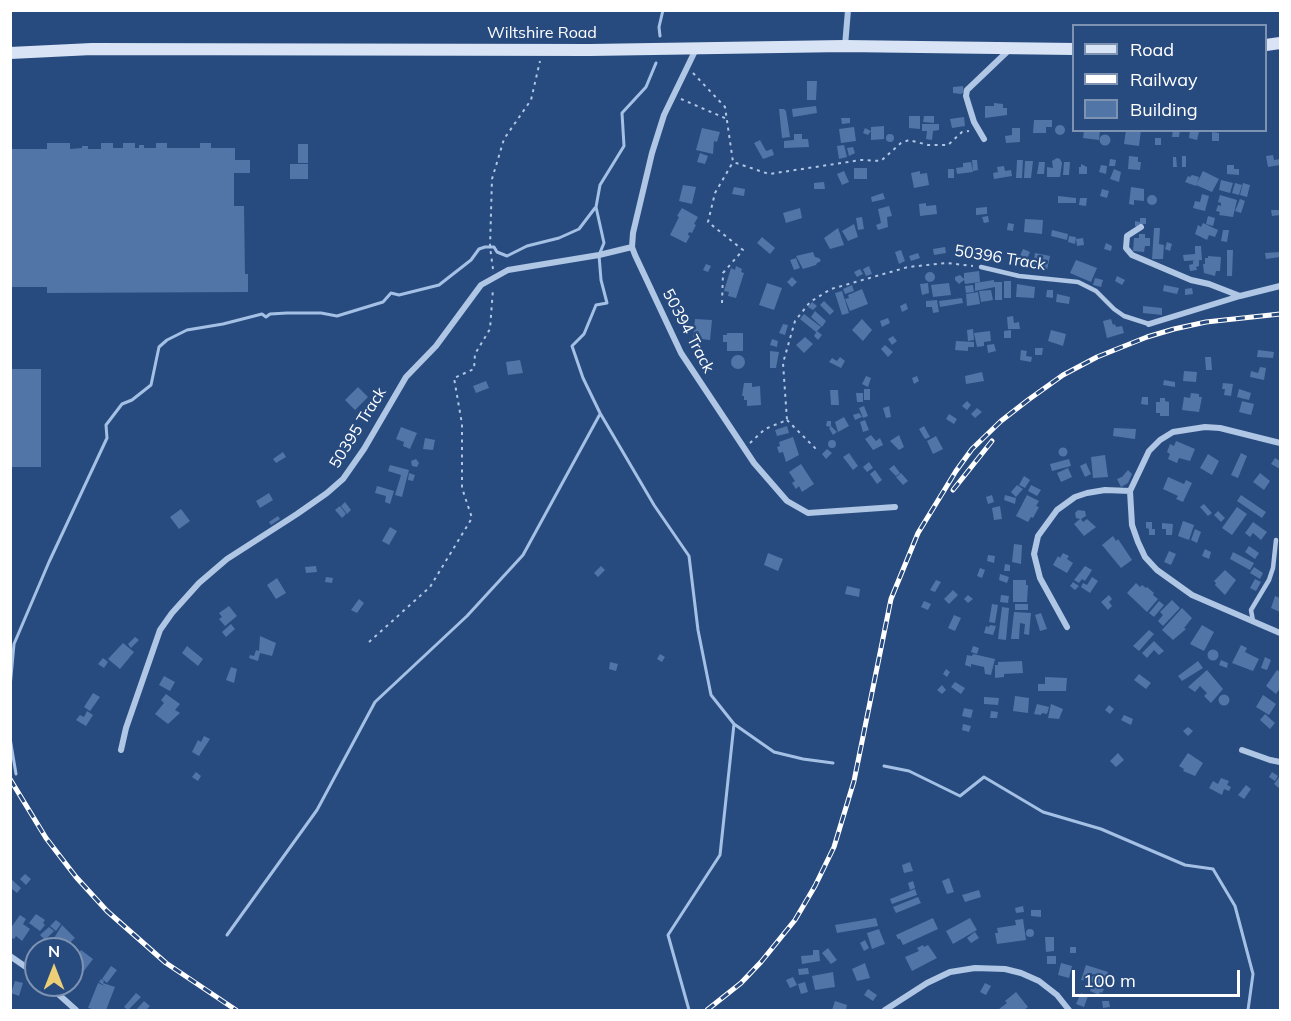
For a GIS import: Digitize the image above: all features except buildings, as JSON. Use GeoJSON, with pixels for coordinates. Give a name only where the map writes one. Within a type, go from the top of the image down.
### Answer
{"type":"FeatureCollection","features":[{"type":"Feature","properties":{"kind":"street"},"geometry":{"type":"LineString","coordinates":[[844,46],[848,10]]}},
{"type":"Feature","properties":{"kind":"street","name":"Wiltshire Road"},"geometry":{"type":"LineString","coordinates":[[10,53],[92,49],[543,50],[844,46],[1072,49]]}},
{"type":"Feature","properties":{"kind":"street"},"geometry":{"type":"LineString","coordinates":[[632,247],[636,212],[664,115],[696,49]]}},
{"type":"Feature","properties":{"kind":"street"},"geometry":{"type":"LineString","coordinates":[[984,139],[966,96],[968,90],[1011,49]]}},
{"type":"Feature","properties":{"kind":"street"},"geometry":{"type":"LineString","coordinates":[[1141,227],[1127,236],[1126,248],[1132,255],[1184,277],[1240,296]]}},
{"type":"Feature","properties":{"kind":"street","name":"50395 Track"},"geometry":{"type":"LineString","coordinates":[[121,750],[126,728],[160,630],[172,614],[199,583],[227,560],[297,514],[343,479],[364,449],[406,377],[436,346],[481,285],[508,270],[632,247]]}},
{"type":"Feature","properties":{"kind":"street","name":"50394 Track"},"geometry":{"type":"LineString","coordinates":[[632,247],[681,353],[745,450],[769,482],[787,501],[808,513],[895,507]]}},
{"type":"Feature","properties":{"kind":"street","name":"50396 Track"},"geometry":{"type":"LineString","coordinates":[[1149,324],[1281,286]]}},
{"type":"Feature","properties":{"kind":"street"},"geometry":{"type":"LineString","coordinates":[[1281,443],[1213,428],[1188,428],[1173,432],[1149,451],[1130,491],[1132,525],[1145,557],[1157,570],[1192,595],[1281,633]]}},
{"type":"Feature","properties":{"kind":"street"},"geometry":{"type":"LineString","coordinates":[[1067,627],[1040,578],[1034,554],[1038,536],[1057,510],[1075,497],[1105,490],[1130,491]]}},
{"type":"Feature","properties":{"kind":"street"},"geometry":{"type":"LineString","coordinates":[[1242,750],[1281,762]]}},
{"type":"Feature","properties":{"kind":"street"},"geometry":{"type":"LineString","coordinates":[[10,957],[24,966]]}},
{"type":"Feature","properties":{"kind":"street"},"geometry":{"type":"LineString","coordinates":[[885,1011],[927,983],[950,972],[975,968],[1005,969],[1039,981],[1057,995],[1069,1011]]}},
{"type":"Feature","properties":{"kind":"street"},"geometry":{"type":"LineString","coordinates":[[61,997],[76,1011]]}},
{"type":"Feature","properties":{"kind":"lane","name":"50396 Track"},"geometry":{"type":"LineString","coordinates":[[981,267],[1019,276],[1077,282],[1096,291],[1124,316],[1149,324]]}},
{"type":"Feature","properties":{"kind":"lane"},"geometry":{"type":"LineString","coordinates":[[1253,621],[1251,610],[1269,580],[1273,568],[1276,540]]}},
{"type":"Feature","properties":{"kind":"path"},"geometry":{"type":"LineString","coordinates":[[696,49],[693,73],[725,107],[733,162],[716,193],[708,222],[743,250],[723,273],[722,303]]}},
{"type":"Feature","properties":{"kind":"path"},"geometry":{"type":"LineString","coordinates":[[369,642],[430,587],[472,518],[462,488],[462,424],[454,378],[474,369],[474,354],[490,329],[494,276],[490,247],[492,179],[504,139],[531,100],[543,50]]}},
{"type":"Feature","properties":{"kind":"path"},"geometry":{"type":"LineString","coordinates":[[673,95],[727,119]]}},
{"type":"Feature","properties":{"kind":"path"},"geometry":{"type":"LineString","coordinates":[[733,162],[769,174],[861,160],[881,161],[902,143],[909,140],[928,145],[948,145],[962,132],[978,129]]}},
{"type":"Feature","properties":{"kind":"path","name":"50396 Track"},"geometry":{"type":"LineString","coordinates":[[787,420],[783,363],[795,321],[799,313],[810,302],[831,289],[908,267],[947,263],[981,267]]}},
{"type":"Feature","properties":{"kind":"path"},"geometry":{"type":"LineString","coordinates":[[745,450],[765,429],[787,420],[816,449]]}},
{"type":"Feature","properties":{"kind":"waterway"},"geometry":{"type":"LineString","coordinates":[[660,36],[659,27],[663,10]]}},
{"type":"Feature","properties":{"kind":"waterway"},"geometry":{"type":"LineString","coordinates":[[656,63],[646,87],[622,113],[624,146],[600,185],[596,207],[604,243],[599,255],[601,280],[607,303],[596,305],[584,334],[572,346],[583,378],[600,413],[654,505],[689,556],[698,630],[711,695],[734,724],[720,855],[668,935],[689,1010]]}},
{"type":"Feature","properties":{"kind":"waterway"},"geometry":{"type":"LineString","coordinates":[[10,687],[14,644],[49,562],[107,438],[106,425],[122,404],[132,400],[151,385],[159,347],[167,340],[187,330],[262,314],[266,317],[270,314],[287,313],[321,313],[337,316],[383,302],[391,293],[399,295],[439,285],[471,260],[479,249],[494,247],[497,252],[507,256],[527,246],[559,238],[579,229],[595,208]]}},
{"type":"Feature","properties":{"kind":"waterway"},"geometry":{"type":"LineString","coordinates":[[227,935],[317,810],[375,702],[467,616],[523,555],[600,414]]}},
{"type":"Feature","properties":{"kind":"waterway"},"geometry":{"type":"LineString","coordinates":[[734,724],[774,752],[833,763]]}},
{"type":"Feature","properties":{"kind":"waterway"},"geometry":{"type":"LineString","coordinates":[[10,738],[16,774]]}},
{"type":"Feature","properties":{"kind":"waterway"},"geometry":{"type":"LineString","coordinates":[[884,766],[909,771],[960,796],[984,777],[1043,812],[1101,829],[1185,865],[1213,869],[1235,906],[1253,974],[1248,1010]]}},
{"type":"Feature","properties":{"kind":"railway"},"geometry":{"type":"LineString","coordinates":[[707,1010],[741,983],[795,920],[834,847],[854,781],[891,599],[918,533],[972,449],[1001,421],[1028,400],[1063,375],[1097,357],[1174,329],[1206,322],[1280,314]]}},
{"type":"Feature","properties":{"kind":"railway"},"geometry":{"type":"LineString","coordinates":[[953,490],[992,441]]}},
{"type":"Feature","properties":{"kind":"railway"},"geometry":{"type":"LineString","coordinates":[[10,779],[46,838],[76,877],[107,911],[166,963],[236,1010]]}}]}
